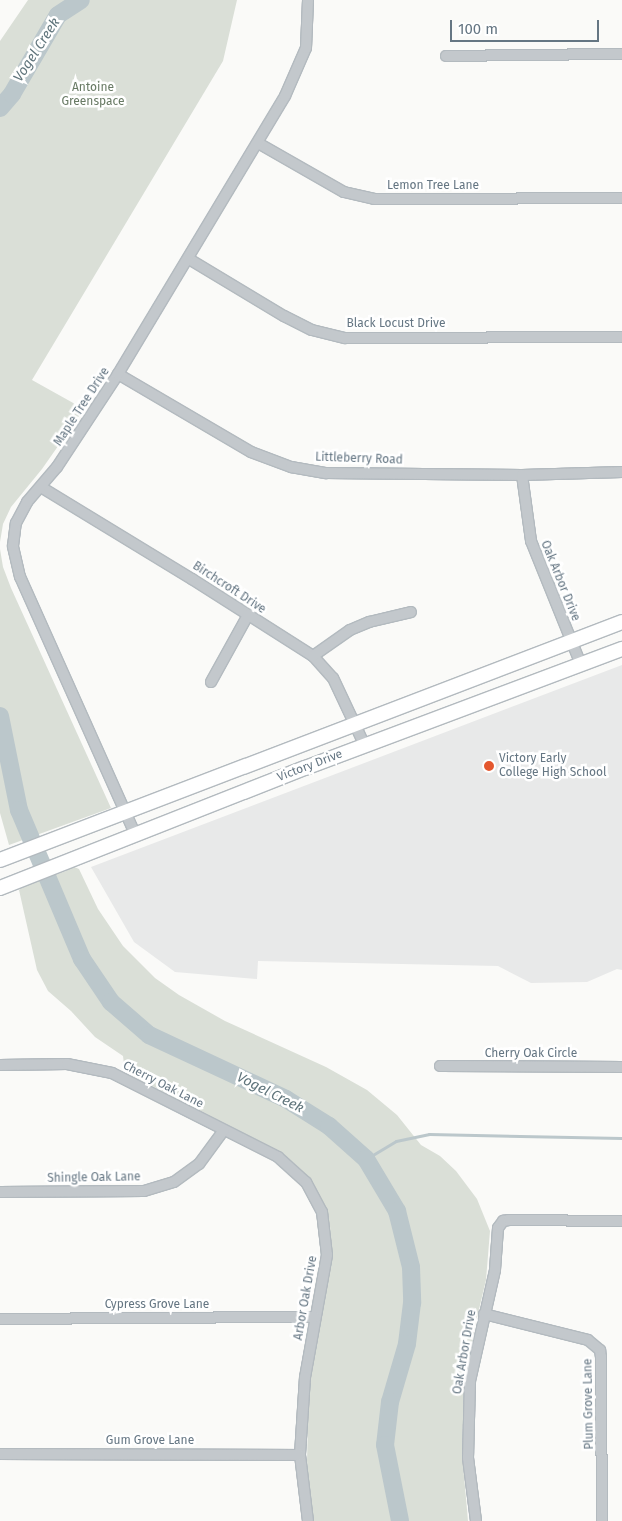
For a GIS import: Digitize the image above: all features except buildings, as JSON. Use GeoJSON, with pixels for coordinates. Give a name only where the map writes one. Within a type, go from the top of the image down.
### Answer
{"type":"FeatureCollection","features":[{"type":"Feature","properties":{"kind":"main road","name":"Victory Drive"},"geometry":{"type":"LineString","coordinates":[[0,860],[622,622]]}},
{"type":"Feature","properties":{"kind":"main road","name":"Victory Drive"},"geometry":{"type":"LineString","coordinates":[[0,888],[305,768],[622,649]]}},
{"type":"Feature","properties":{"kind":"street","name":"Maple Tree Drive"},"geometry":{"type":"LineString","coordinates":[[136,836],[20,577],[13,546],[16,523],[27,502],[57,467],[118,374],[189,259],[285,96],[306,48],[308,0]]}},
{"type":"Feature","properties":{"kind":"street"},"geometry":{"type":"LineString","coordinates":[[446,56],[622,54]]}},
{"type":"Feature","properties":{"kind":"street","name":"Lemon Tree Lane"},"geometry":{"type":"LineString","coordinates":[[258,143],[344,192],[374,199],[622,198]]}},
{"type":"Feature","properties":{"kind":"street","name":"Black Locust Drive"},"geometry":{"type":"LineString","coordinates":[[189,259],[291,320],[312,330],[345,338],[622,337]]}},
{"type":"Feature","properties":{"kind":"street","name":"Littleberry Road"},"geometry":{"type":"LineString","coordinates":[[118,374],[251,452],[291,467],[326,473],[522,475],[622,472]]}},
{"type":"Feature","properties":{"kind":"street","name":"Oak Arbor Drive"},"geometry":{"type":"LineString","coordinates":[[522,475],[531,541],[581,665]]}},
{"type":"Feature","properties":{"kind":"street","name":"Birchcroft Drive"},"geometry":{"type":"LineString","coordinates":[[41,486],[313,656],[334,678],[365,746]]}},
{"type":"Feature","properties":{"kind":"street"},"geometry":{"type":"LineString","coordinates":[[313,656],[350,630],[369,622],[411,612]]}},
{"type":"Feature","properties":{"kind":"street"},"geometry":{"type":"LineString","coordinates":[[212,682],[248,615]]}},
{"type":"Feature","properties":{"kind":"street","name":"Cherry Oak Lane"},"geometry":{"type":"LineString","coordinates":[[0,1065],[68,1064],[112,1073],[224,1130]]}},
{"type":"Feature","properties":{"kind":"street","name":"Cherry Oak Circle"},"geometry":{"type":"LineString","coordinates":[[440,1066],[622,1067]]}},
{"type":"Feature","properties":{"kind":"street","name":"Shingle Oak Lane"},"geometry":{"type":"LineString","coordinates":[[0,1192],[144,1191],[174,1182],[199,1164],[224,1130]]}},
{"type":"Feature","properties":{"kind":"street","name":"Arbor Oak Drive"},"geometry":{"type":"LineString","coordinates":[[224,1130],[278,1157],[306,1182],[322,1212],[327,1255],[305,1378],[300,1455],[308,1521]]}},
{"type":"Feature","properties":{"kind":"street","name":"Oak Arbor Drive"},"geometry":{"type":"LineString","coordinates":[[476,1521],[468,1458],[470,1381],[495,1270],[498,1228],[503,1221],[622,1221]]}},
{"type":"Feature","properties":{"kind":"street","name":"Plum Grove Lane"},"geometry":{"type":"LineString","coordinates":[[484,1314],[588,1340],[600,1350],[602,1357],[602,1521]]}},
{"type":"Feature","properties":{"kind":"street","name":"Cypress Grove Lane"},"geometry":{"type":"LineString","coordinates":[[0,1319],[315,1317]]}},
{"type":"Feature","properties":{"kind":"street","name":"Gum Grove Lane"},"geometry":{"type":"LineString","coordinates":[[0,1454],[300,1455]]}},
{"type":"Feature","properties":{"kind":"shaded area","name":"Victory Early College High School"},"geometry":{"type":"Polygon","coordinates":[[[622,665],[622,970],[617,969],[587,982],[531,983],[498,966],[258,961],[257,979],[175,972],[134,942],[91,867],[622,665]]]}},
{"type":"Feature","properties":{"kind":"green space","name":"Antoine Greenspace"},"geometry":{"type":"Polygon","coordinates":[[[28,0],[237,0],[223,61],[32,380],[84,409],[42,469],[11,507],[3,524],[0,542],[0,41],[28,0]]]}},
{"type":"Feature","properties":{"kind":"green space"},"geometry":{"type":"Polygon","coordinates":[[[0,549],[3,567],[11,588],[111,808],[9,845],[0,813],[0,549]]]}},
{"type":"Feature","properties":{"kind":"green space"},"geometry":{"type":"Polygon","coordinates":[[[72,866],[79,869],[98,909],[123,946],[155,978],[179,995],[225,1021],[326,1067],[367,1090],[397,1115],[421,1145],[440,1156],[456,1171],[477,1199],[490,1231],[486,1280],[475,1326],[464,1395],[462,1453],[468,1521],[311,1521],[307,1461],[309,1385],[331,1248],[330,1226],[324,1206],[309,1179],[280,1152],[125,1072],[123,1056],[95,1037],[71,1011],[48,991],[37,970],[19,890],[22,887],[66,871],[72,866]]]}},
{"type":"Feature","properties":{"kind":"waterway","name":"Vogel Creek"},"geometry":{"type":"LineString","coordinates":[[0,108],[12,94],[58,15],[81,0]]}},
{"type":"Feature","properties":{"kind":"waterway","name":"Vogel Creek"},"geometry":{"type":"LineString","coordinates":[[0,716],[19,810],[82,959],[111,1002],[149,1035],[286,1099],[329,1126],[366,1159],[397,1211],[411,1267],[412,1303],[407,1344],[390,1402],[385,1445],[400,1521]]}},
{"type":"Feature","properties":{"kind":"waterway"},"geometry":{"type":"LineString","coordinates":[[366,1159],[396,1141],[429,1134],[622,1138]]}},
{"type":"Feature","properties":{"kind":"place","name":"Victory Early College High School"},"geometry":{"type":"Point","coordinates":[489,766]}}]}
